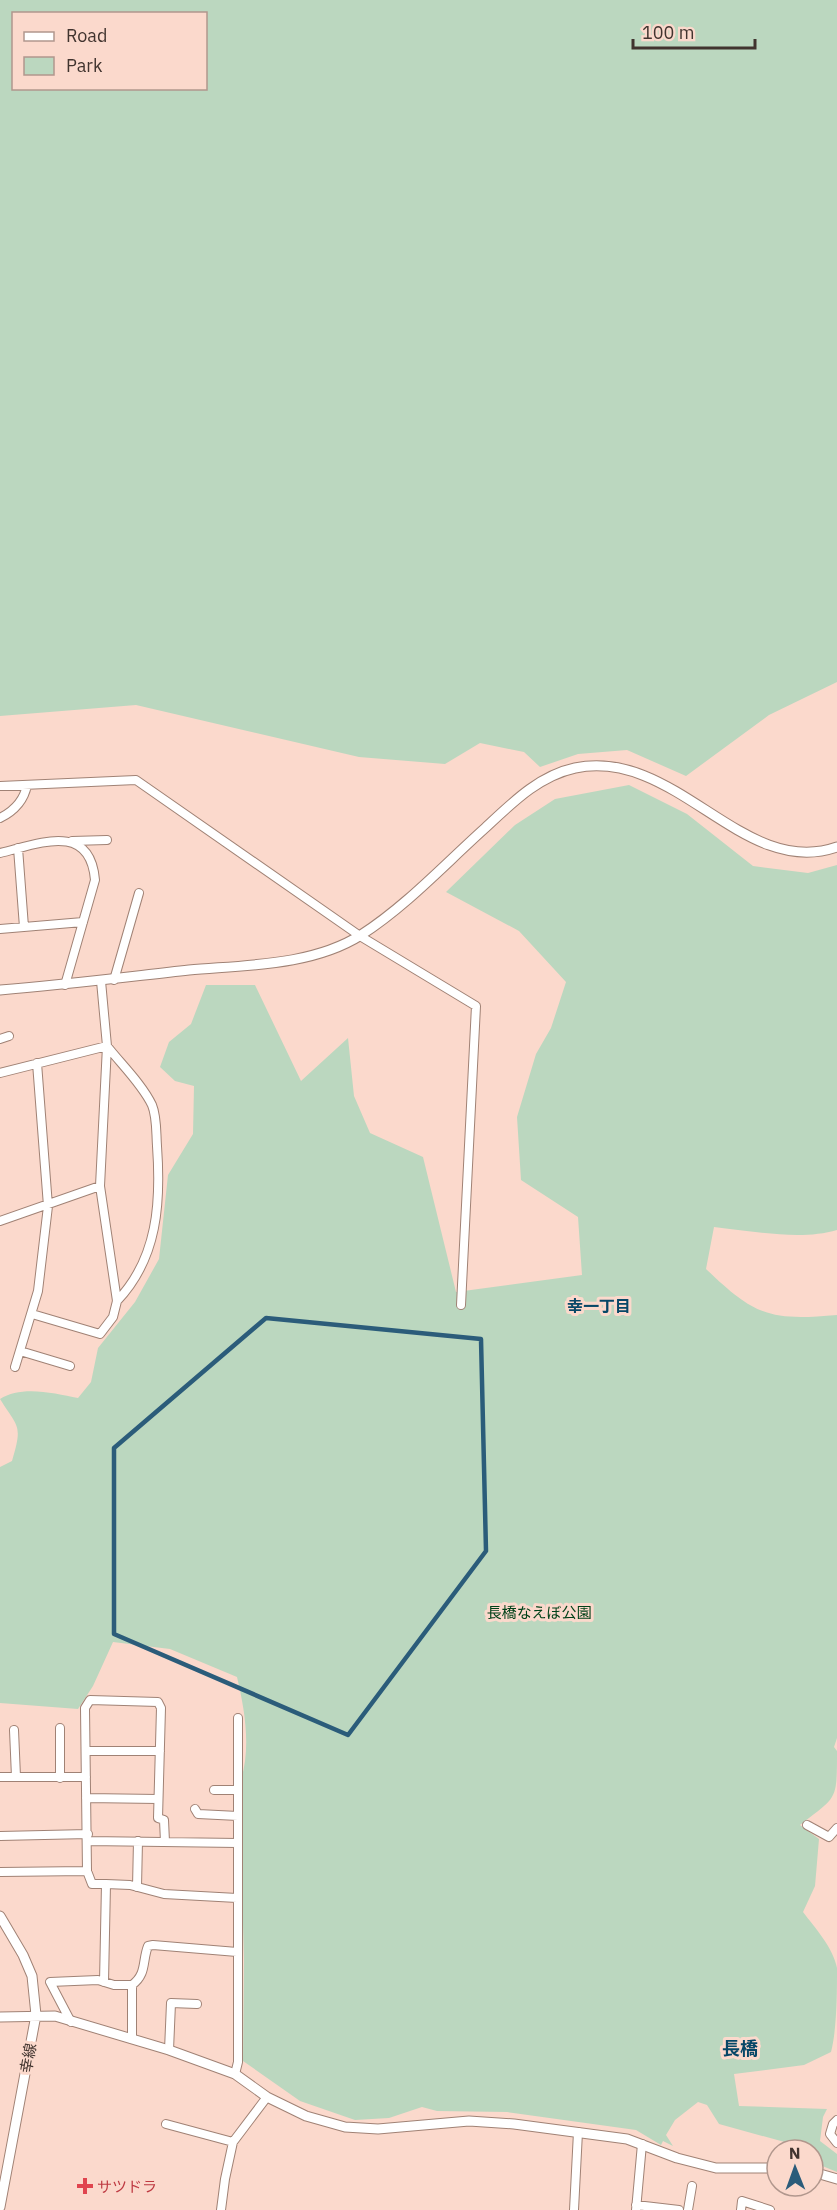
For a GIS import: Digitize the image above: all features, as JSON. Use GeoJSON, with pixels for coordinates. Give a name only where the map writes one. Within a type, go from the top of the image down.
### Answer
{"type":"FeatureCollection","features":[{"type":"Feature","properties":{"kind":"street"},"geometry":{"type":"LineString","coordinates":[[0,990],[114,980],[283,960],[330,949],[360,936],[406,900],[537,783],[574,768],[609,766],[643,773],[744,833],[782,849],[816,852],[837,847]]}},
{"type":"Feature","properties":{"kind":"street"},"geometry":{"type":"LineString","coordinates":[[0,786],[136,780],[360,936],[476,1006],[461,1305]]}},
{"type":"Feature","properties":{"kind":"street"},"geometry":{"type":"LineString","coordinates":[[0,818],[10,813],[22,799],[27,785]]}},
{"type":"Feature","properties":{"kind":"street"},"geometry":{"type":"LineString","coordinates":[[0,853],[50,841],[107,840]]}},
{"type":"Feature","properties":{"kind":"street"},"geometry":{"type":"LineString","coordinates":[[65,985],[94,880],[94,868],[87,853],[72,841]]}},
{"type":"Feature","properties":{"kind":"street"},"geometry":{"type":"LineString","coordinates":[[18,849],[24,927]]}},
{"type":"Feature","properties":{"kind":"street"},"geometry":{"type":"LineString","coordinates":[[114,980],[139,892]]}},
{"type":"Feature","properties":{"kind":"street"},"geometry":{"type":"LineString","coordinates":[[0,929],[83,921]]}},
{"type":"Feature","properties":{"kind":"street"},"geometry":{"type":"LineString","coordinates":[[32,1314],[100,1334],[113,1317],[117,1301],[100,1186],[107,1046],[101,981]]}},
{"type":"Feature","properties":{"kind":"street"},"geometry":{"type":"LineString","coordinates":[[0,1072],[107,1046]]}},
{"type":"Feature","properties":{"kind":"street"},"geometry":{"type":"LineString","coordinates":[[107,1046],[150,1101],[155,1113],[159,1174],[158,1215],[147,1254],[127,1290],[117,1301]]}},
{"type":"Feature","properties":{"kind":"street"},"geometry":{"type":"LineString","coordinates":[[15,1367],[38,1291],[48,1206],[37,1063]]}},
{"type":"Feature","properties":{"kind":"street"},"geometry":{"type":"LineString","coordinates":[[0,1221],[100,1186]]}},
{"type":"Feature","properties":{"kind":"street"},"geometry":{"type":"LineString","coordinates":[[20,1351],[70,1366]]}},
{"type":"Feature","properties":{"kind":"street"},"geometry":{"type":"LineString","coordinates":[[165,1842],[165,1820],[158,1818],[161,1708],[158,1702],[90,1700],[86,1707],[86,1798],[87,1871],[92,1884],[137,1887],[164,1894],[237,1898]]}},
{"type":"Feature","properties":{"kind":"street"},"geometry":{"type":"LineString","coordinates":[[235,2074],[238,2062],[238,1718]]}},
{"type":"Feature","properties":{"kind":"street"},"geometry":{"type":"LineString","coordinates":[[60,1728],[60,1778]]}},
{"type":"Feature","properties":{"kind":"street"},"geometry":{"type":"LineString","coordinates":[[14,1730],[16,1778]]}},
{"type":"Feature","properties":{"kind":"street"},"geometry":{"type":"LineString","coordinates":[[87,1750],[160,1751]]}},
{"type":"Feature","properties":{"kind":"street"},"geometry":{"type":"LineString","coordinates":[[0,1778],[86,1777]]}},
{"type":"Feature","properties":{"kind":"street"},"geometry":{"type":"LineString","coordinates":[[214,1790],[238,1790]]}},
{"type":"Feature","properties":{"kind":"street"},"geometry":{"type":"LineString","coordinates":[[86,1798],[158,1799]]}},
{"type":"Feature","properties":{"kind":"street"},"geometry":{"type":"LineString","coordinates":[[195,1809],[198,1814],[238,1816]]}},
{"type":"Feature","properties":{"kind":"street"},"geometry":{"type":"LineString","coordinates":[[807,1825],[829,1837],[837,1828]]}},
{"type":"Feature","properties":{"kind":"street"},"geometry":{"type":"LineString","coordinates":[[0,1836],[238,1843]]}},
{"type":"Feature","properties":{"kind":"street"},"geometry":{"type":"LineString","coordinates":[[137,1887],[138,1841]]}},
{"type":"Feature","properties":{"kind":"street"},"geometry":{"type":"LineString","coordinates":[[0,1872],[87,1871]]}},
{"type":"Feature","properties":{"kind":"street"},"geometry":{"type":"LineString","coordinates":[[104,1982],[106,1884]]}},
{"type":"Feature","properties":{"kind":"street","name":"幸線"},"geometry":{"type":"LineString","coordinates":[[0,1916],[23,1955],[32,1976],[36,2015],[0,2207]]}},
{"type":"Feature","properties":{"kind":"street"},"geometry":{"type":"LineString","coordinates":[[132,2038],[132,1985],[143,1973],[148,1946],[237,1952]]}},
{"type":"Feature","properties":{"kind":"street"},"geometry":{"type":"LineString","coordinates":[[71,2022],[50,1982],[99,1980],[132,1985]]}},
{"type":"Feature","properties":{"kind":"street"},"geometry":{"type":"LineString","coordinates":[[169,2050],[171,2003],[197,2004]]}},
{"type":"Feature","properties":{"kind":"street"},"geometry":{"type":"LineString","coordinates":[[0,2018],[36,2015],[132,2038],[169,2050],[235,2074],[267,2097],[322,2123],[378,2129],[469,2121],[578,2132],[642,2144],[677,2158],[716,2168],[765,2168]]}},
{"type":"Feature","properties":{"kind":"street"},"geometry":{"type":"LineString","coordinates":[[221,2210],[233,2142],[267,2097]]}},
{"type":"Feature","properties":{"kind":"street"},"geometry":{"type":"LineString","coordinates":[[837,2120],[833,2124],[831,2134],[837,2143]]}},
{"type":"Feature","properties":{"kind":"street"},"geometry":{"type":"LineString","coordinates":[[166,2124],[233,2142]]}},
{"type":"Feature","properties":{"kind":"street"},"geometry":{"type":"LineString","coordinates":[[574,2210],[578,2132]]}},
{"type":"Feature","properties":{"kind":"street"},"geometry":{"type":"LineString","coordinates":[[642,2144],[636,2208],[679,2210]]}},
{"type":"Feature","properties":{"kind":"street"},"geometry":{"type":"LineString","coordinates":[[688,2210],[692,2186]]}},
{"type":"Feature","properties":{"kind":"street"},"geometry":{"type":"LineString","coordinates":[[741,2210],[742,2201],[770,2210]]}},
{"type":"Feature","properties":{"kind":"street"},"geometry":{"type":"LineString","coordinates":[[0,2207],[8,2210]]}},
{"type":"Feature","properties":{"kind":"highlighted area"},"geometry":{"type":"Polygon","coordinates":[[[266,1318],[481,1339],[486,1551],[348,1735],[114,1634],[114,1448],[266,1318]]]}},
{"type":"Feature","properties":{"kind":"green space"},"geometry":{"type":"Polygon","coordinates":[[[0,0],[837,0],[837,682],[769,715],[686,776],[627,750],[578,754],[540,767],[524,752],[480,743],[445,764],[359,757],[136,705],[0,716],[0,0]]]}},
{"type":"Feature","properties":{"kind":"green space","name":"長橋なえぼ公園"},"geometry":{"type":"Polygon","coordinates":[[[629,785],[687,814],[753,866],[808,873],[837,865],[837,1230],[792,1235],[714,1227],[706,1269],[738,1297],[765,1312],[795,1317],[837,1315],[837,1738],[834,1747],[837,1751],[836,1780],[835,1789],[828,1802],[800,1825],[819,1839],[815,1886],[803,1912],[828,1945],[835,1960],[837,1968],[834,2032],[831,2052],[804,2065],[734,2074],[739,2106],[827,2109],[823,2117],[820,2138],[770,2138],[719,2124],[707,2105],[698,2102],[675,2120],[666,2135],[673,2146],[663,2141],[661,2145],[636,2130],[507,2112],[437,2111],[422,2107],[389,2118],[355,2120],[300,2101],[243,2061],[244,1959],[239,1786],[245,1759],[246,1731],[237,1677],[170,1649],[113,1642],[93,1686],[78,1709],[0,1703],[0,1467],[12,1461],[18,1433],[15,1422],[0,1399],[28,1391],[78,1398],[91,1382],[98,1348],[135,1302],[159,1259],[168,1175],[193,1134],[194,1086],[175,1081],[160,1067],[169,1042],[191,1024],[206,985],[255,985],[301,1081],[348,1038],[354,1096],[370,1133],[423,1157],[456,1292],[582,1275],[578,1217],[521,1180],[517,1117],[536,1054],[551,1028],[566,982],[519,931],[446,892],[515,825],[555,799],[629,785]]]}},
{"type":"Feature","properties":{"kind":"green space"},"geometry":{"type":"Polygon","coordinates":[[[825,2145],[837,2154],[837,2172],[825,2167],[825,2145]]]}},
{"type":"Feature","properties":{"kind":"place","name":"サツドラ"},"geometry":{"type":"Point","coordinates":[85,2186]}},
{"type":"Feature","properties":{"kind":"district","name":"幸一丁目"},"geometry":{"type":"Point","coordinates":[599,1306]}},
{"type":"Feature","properties":{"kind":"district","name":"長橋"},"geometry":{"type":"Point","coordinates":[740,2048]}}]}
